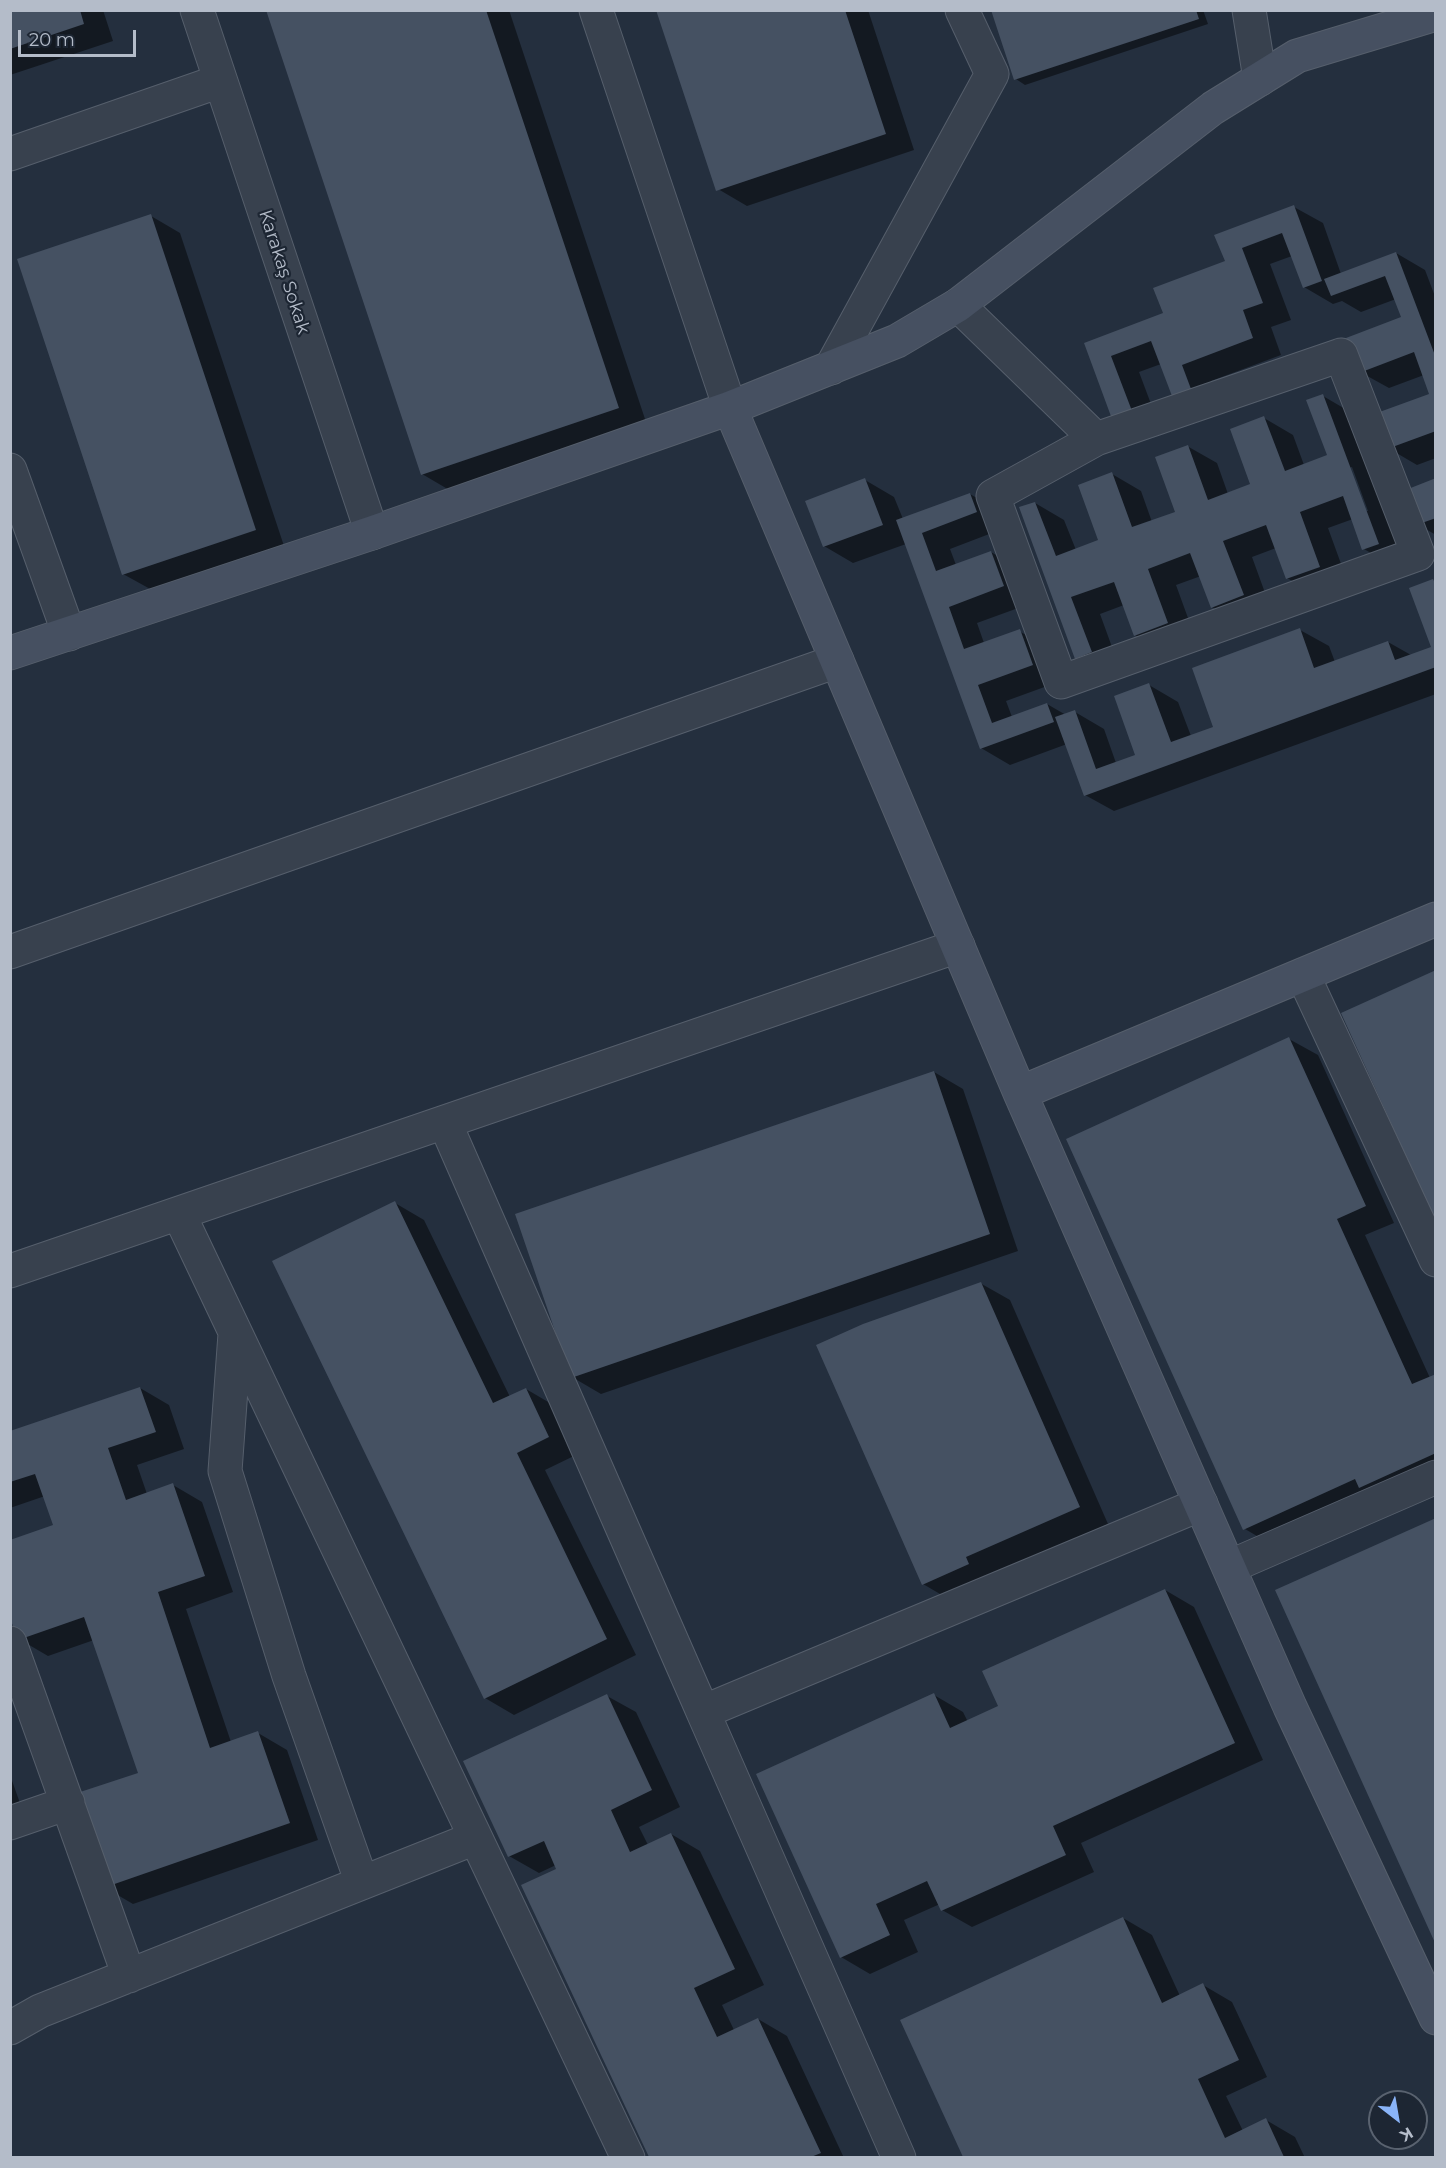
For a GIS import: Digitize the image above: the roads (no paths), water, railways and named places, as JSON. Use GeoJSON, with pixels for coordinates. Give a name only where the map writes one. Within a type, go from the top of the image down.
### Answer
{"type":"FeatureCollection","features":[{"type":"Feature","properties":{"kind":"street","name":"Karakaş Sokak"},"geometry":{"type":"LineString","coordinates":[[197,10],[372,533]]}},
{"type":"Feature","properties":{"kind":"street"},"geometry":{"type":"LineString","coordinates":[[596,10],[730,408],[1020,1093],[1290,1707],[1436,2018]]}},
{"type":"Feature","properties":{"kind":"street"},"geometry":{"type":"LineString","coordinates":[[831,368],[992,74],[962,10]]}},
{"type":"Feature","properties":{"kind":"street"},"geometry":{"type":"LineString","coordinates":[[1249,10],[1260,79]]}},
{"type":"Feature","properties":{"kind":"street"},"geometry":{"type":"LineString","coordinates":[[10,653],[372,533],[730,408],[897,341],[958,305],[1213,108],[1297,56],[1436,14]]}},
{"type":"Feature","properties":{"kind":"street"},"geometry":{"type":"LineString","coordinates":[[10,154],[220,81]]}},
{"type":"Feature","properties":{"kind":"street"},"geometry":{"type":"LineString","coordinates":[[958,305],[1096,439]]}},
{"type":"Feature","properties":{"kind":"street"},"geometry":{"type":"LineString","coordinates":[[1341,356],[1418,554],[1061,682],[993,496],[1096,439],[1341,356]]}},
{"type":"Feature","properties":{"kind":"street"},"geometry":{"type":"LineString","coordinates":[[10,470],[69,634]]}},
{"type":"Feature","properties":{"kind":"street"},"geometry":{"type":"LineString","coordinates":[[10,952],[837,661]]}},
{"type":"Feature","properties":{"kind":"street"},"geometry":{"type":"LineString","coordinates":[[1020,1093],[1436,919]]}},
{"type":"Feature","properties":{"kind":"street"},"geometry":{"type":"LineString","coordinates":[[10,1271],[958,946]]}},
{"type":"Feature","properties":{"kind":"street"},"geometry":{"type":"LineString","coordinates":[[1303,975],[1436,1260]]}},
{"type":"Feature","properties":{"kind":"street"},"geometry":{"type":"LineString","coordinates":[[445,1123],[899,2157]]}},
{"type":"Feature","properties":{"kind":"street"},"geometry":{"type":"LineString","coordinates":[[179,1214],[628,2157]]}},
{"type":"Feature","properties":{"kind":"street"},"geometry":{"type":"LineString","coordinates":[[235,1332],[225,1471],[289,1676],[362,1883]]}},
{"type":"Feature","properties":{"kind":"street"},"geometry":{"type":"LineString","coordinates":[[1229,1567],[1436,1477]]}},
{"type":"Feature","properties":{"kind":"street"},"geometry":{"type":"LineString","coordinates":[[703,1713],[1201,1504]]}},
{"type":"Feature","properties":{"kind":"street"},"geometry":{"type":"LineString","coordinates":[[10,1642],[129,1976]]}},
{"type":"Feature","properties":{"kind":"street"},"geometry":{"type":"LineString","coordinates":[[10,1823],[68,1803]]}},
{"type":"Feature","properties":{"kind":"street"},"geometry":{"type":"LineString","coordinates":[[10,2028],[40,2011],[475,1838]]}}]}
